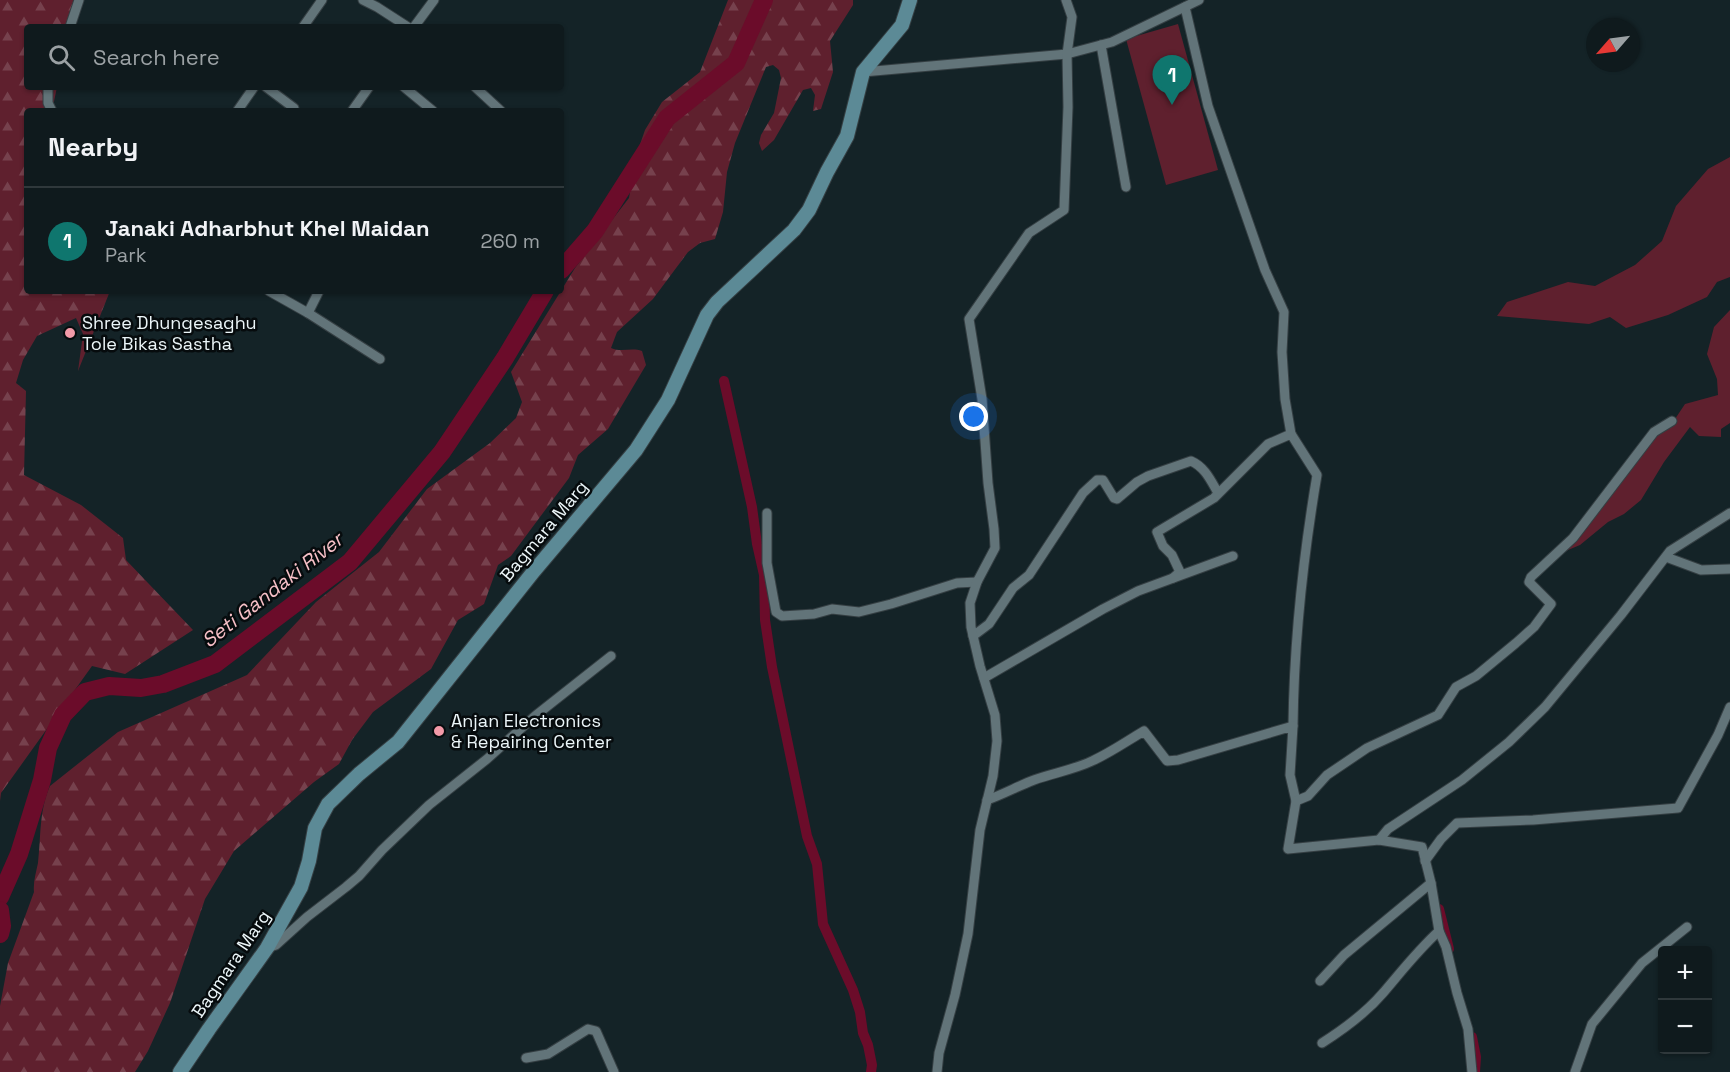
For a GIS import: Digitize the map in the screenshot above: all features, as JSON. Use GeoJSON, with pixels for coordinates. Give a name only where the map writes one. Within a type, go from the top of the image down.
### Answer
{"type":"FeatureCollection","features":[{"type":"Feature","properties":{"kind":"main road","name":"Bagmara Marg"},"geometry":{"type":"LineString","coordinates":[[180,1072],[267,948],[301,887],[315,828],[328,804],[359,774],[398,742],[534,570],[636,450],[668,400],[707,315],[717,302],[794,230],[809,210],[847,136],[863,72],[902,25],[910,0]]}},
{"type":"Feature","properties":{"kind":"street"},"geometry":{"type":"LineString","coordinates":[[71,24],[79,0]]}},
{"type":"Feature","properties":{"kind":"street"},"geometry":{"type":"LineString","coordinates":[[306,24],[322,0]]}},
{"type":"Feature","properties":{"kind":"street"},"geometry":{"type":"LineString","coordinates":[[363,0],[403,24]]}},
{"type":"Feature","properties":{"kind":"street"},"geometry":{"type":"LineString","coordinates":[[416,24],[434,0]]}},
{"type":"Feature","properties":{"kind":"street"},"geometry":{"type":"LineString","coordinates":[[936,1072],[968,934],[980,830],[993,776],[997,741],[995,715],[971,627],[970,603],[977,582],[995,548],[982,399],[969,319],[1029,233],[1064,210],[1068,107],[1067,54],[1071,31],[1071,17],[1066,0]]}},
{"type":"Feature","properties":{"kind":"street"},"geometry":{"type":"LineString","coordinates":[[863,72],[1067,54],[1112,42],[1199,0]]}},
{"type":"Feature","properties":{"kind":"street"},"geometry":{"type":"LineString","coordinates":[[1185,7],[1209,106],[1266,270],[1284,312],[1282,352],[1285,399],[1291,434],[1317,475],[1297,622],[1290,775],[1296,801],[1288,849],[1379,840],[1422,847],[1439,931],[1446,947],[1468,1029],[1472,1072]]}},
{"type":"Feature","properties":{"kind":"street"},"geometry":{"type":"LineString","coordinates":[[1101,45],[1126,187]]}},
{"type":"Feature","properties":{"kind":"street"},"geometry":{"type":"LineString","coordinates":[[48,90],[50,108]]}},
{"type":"Feature","properties":{"kind":"street"},"geometry":{"type":"LineString","coordinates":[[239,108],[252,90]]}},
{"type":"Feature","properties":{"kind":"street"},"geometry":{"type":"LineString","coordinates":[[270,90],[294,108]]}},
{"type":"Feature","properties":{"kind":"street"},"geometry":{"type":"LineString","coordinates":[[354,108],[367,90]]}},
{"type":"Feature","properties":{"kind":"street"},"geometry":{"type":"LineString","coordinates":[[407,90],[428,108]]}},
{"type":"Feature","properties":{"kind":"street"},"geometry":{"type":"LineString","coordinates":[[478,90],[498,108]]}},
{"type":"Feature","properties":{"kind":"street"},"geometry":{"type":"LineString","coordinates":[[274,294],[380,359]]}},
{"type":"Feature","properties":{"kind":"street"},"geometry":{"type":"LineString","coordinates":[[308,313],[318,294]]}},
{"type":"Feature","properties":{"kind":"street"},"geometry":{"type":"LineString","coordinates":[[1296,801],[1308,796],[1327,775],[1367,748],[1438,715],[1456,687],[1476,676],[1534,627],[1551,604],[1529,582],[1531,577],[1573,538],[1654,432],[1672,421]]}},
{"type":"Feature","properties":{"kind":"street"},"geometry":{"type":"LineString","coordinates":[[1173,578],[1180,572],[1157,532],[1214,498],[1268,444],[1291,434]]}},
{"type":"Feature","properties":{"kind":"street"},"geometry":{"type":"LineString","coordinates":[[973,636],[989,624],[1013,588],[1029,575],[1083,493],[1097,480],[1103,480],[1114,498],[1117,499],[1148,476],[1191,461],[1198,464],[1218,493]]}},
{"type":"Feature","properties":{"kind":"street"},"geometry":{"type":"LineString","coordinates":[[766,513],[767,563],[776,612],[782,616],[814,614],[832,609],[859,612],[957,583],[977,582]]}},
{"type":"Feature","properties":{"kind":"street"},"geometry":{"type":"LineString","coordinates":[[1379,840],[1388,829],[1462,780],[1509,742],[1545,707],[1670,551],[1730,513]]}},
{"type":"Feature","properties":{"kind":"street"},"geometry":{"type":"LineString","coordinates":[[984,678],[1138,591],[1233,556]]}},
{"type":"Feature","properties":{"kind":"street"},"geometry":{"type":"LineString","coordinates":[[1666,557],[1701,570],[1730,569]]}},
{"type":"Feature","properties":{"kind":"street"},"geometry":{"type":"LineString","coordinates":[[267,948],[276,945],[307,916],[359,876],[382,850],[429,805],[611,656]]}},
{"type":"Feature","properties":{"kind":"street"},"geometry":{"type":"LineString","coordinates":[[1425,861],[1441,839],[1457,823],[1533,820],[1678,808],[1718,735],[1730,707]]}},
{"type":"Feature","properties":{"kind":"street"},"geometry":{"type":"LineString","coordinates":[[987,800],[1042,777],[1092,761],[1144,730],[1167,761],[1178,760],[1293,726]]}},
{"type":"Feature","properties":{"kind":"street"},"geometry":{"type":"LineString","coordinates":[[1320,981],[1344,955],[1431,883]]}},
{"type":"Feature","properties":{"kind":"street"},"geometry":{"type":"LineString","coordinates":[[1575,1072],[1592,1024],[1642,963],[1687,927]]}},
{"type":"Feature","properties":{"kind":"street"},"geometry":{"type":"LineString","coordinates":[[1322,1043],[1349,1026],[1369,1007],[1422,946],[1439,931]]}},
{"type":"Feature","properties":{"kind":"street"},"geometry":{"type":"LineString","coordinates":[[526,1058],[548,1054],[588,1029],[596,1031],[614,1072]]}},
{"type":"Feature","properties":{"kind":"green space"},"geometry":{"type":"Polygon","coordinates":[[[0,0],[80,0],[74,24],[24,24],[24,90],[56,90],[53,108],[24,108],[24,294],[109,294],[78,371],[83,334],[76,318],[37,336],[23,360],[16,383],[26,391],[24,475],[81,505],[123,538],[126,560],[193,630],[125,674],[92,666],[1,793],[0,801],[0,0]]]}},
{"type":"Feature","properties":{"kind":"green space"},"geometry":{"type":"Polygon","coordinates":[[[728,0],[853,0],[853,5],[830,41],[833,72],[821,109],[813,111],[815,95],[811,88],[803,90],[774,140],[762,151],[759,143],[761,135],[774,113],[781,78],[779,70],[773,65],[766,67],[735,143],[727,172],[723,212],[715,239],[700,243],[688,252],[653,299],[617,332],[611,348],[642,351],[646,365],[608,429],[578,455],[569,478],[511,556],[498,565],[484,604],[458,620],[431,669],[373,712],[352,740],[339,764],[314,782],[234,851],[205,899],[170,1003],[148,1051],[135,1072],[0,1072],[0,1006],[8,963],[34,892],[42,814],[50,786],[118,732],[247,675],[316,602],[379,552],[427,489],[490,443],[516,418],[522,402],[511,372],[559,294],[564,294],[564,286],[575,268],[629,198],[637,153],[645,130],[662,102],[700,72],[728,0]]]}},
{"type":"Feature","properties":{"kind":"green space"},"geometry":{"type":"Polygon","coordinates":[[[1178,24],[1218,170],[1166,185],[1126,39],[1178,24]]]}},
{"type":"Feature","properties":{"kind":"green space"},"geometry":{"type":"Polygon","coordinates":[[[1730,157],[1730,277],[1717,282],[1707,297],[1668,315],[1626,328],[1610,317],[1589,324],[1497,316],[1507,302],[1568,282],[1595,286],[1635,265],[1662,241],[1676,206],[1708,169],[1730,157]]]}},
{"type":"Feature","properties":{"kind":"green space"},"geometry":{"type":"Polygon","coordinates":[[[1730,310],[1730,423],[1721,429],[1721,437],[1699,436],[1690,427],[1664,462],[1641,500],[1624,514],[1608,522],[1580,545],[1561,553],[1655,435],[1671,425],[1685,404],[1718,395],[1717,379],[1707,354],[1714,327],[1730,310]]]}},
{"type":"Feature","properties":{"kind":"waterway","name":"Seti Gandaki River"},"geometry":{"type":"LineString","coordinates":[[564,267],[595,231],[667,118],[736,63],[764,0]]}},
{"type":"Feature","properties":{"kind":"waterway","name":"Seti Gandaki River"},"geometry":{"type":"LineString","coordinates":[[0,897],[19,854],[42,780],[48,748],[63,715],[85,692],[109,686],[141,688],[163,684],[215,664],[350,562],[442,452],[505,358],[543,294]]}},
{"type":"Feature","properties":{"kind":"waterway"},"geometry":{"type":"LineString","coordinates":[[724,381],[752,507],[764,575],[765,620],[772,667],[807,836],[817,864],[823,924],[853,990],[868,1045],[871,1072]]}},
{"type":"Feature","properties":{"kind":"waterway"},"geometry":{"type":"LineString","coordinates":[[1439,909],[1449,949]]}},
{"type":"Feature","properties":{"kind":"waterway","name":"Seti Gandaki River"},"geometry":{"type":"LineString","coordinates":[[0,910],[2,926],[0,934]]}},
{"type":"Feature","properties":{"kind":"waterway"},"geometry":{"type":"LineString","coordinates":[[1472,1037],[1476,1057],[1475,1072]]}},
{"type":"Feature","properties":{"kind":"place","name":"Janaki Adharbhut Khel Maidan"},"geometry":{"type":"Point","coordinates":[1172,105]}},
{"type":"Feature","properties":{"kind":"place","name":"Shree Dhungesaghu Tole Bikas Sastha"},"geometry":{"type":"Point","coordinates":[70,333]}},
{"type":"Feature","properties":{"kind":"place","name":"Anjan Electronics & Repairing Center"},"geometry":{"type":"Point","coordinates":[439,731]}}]}
